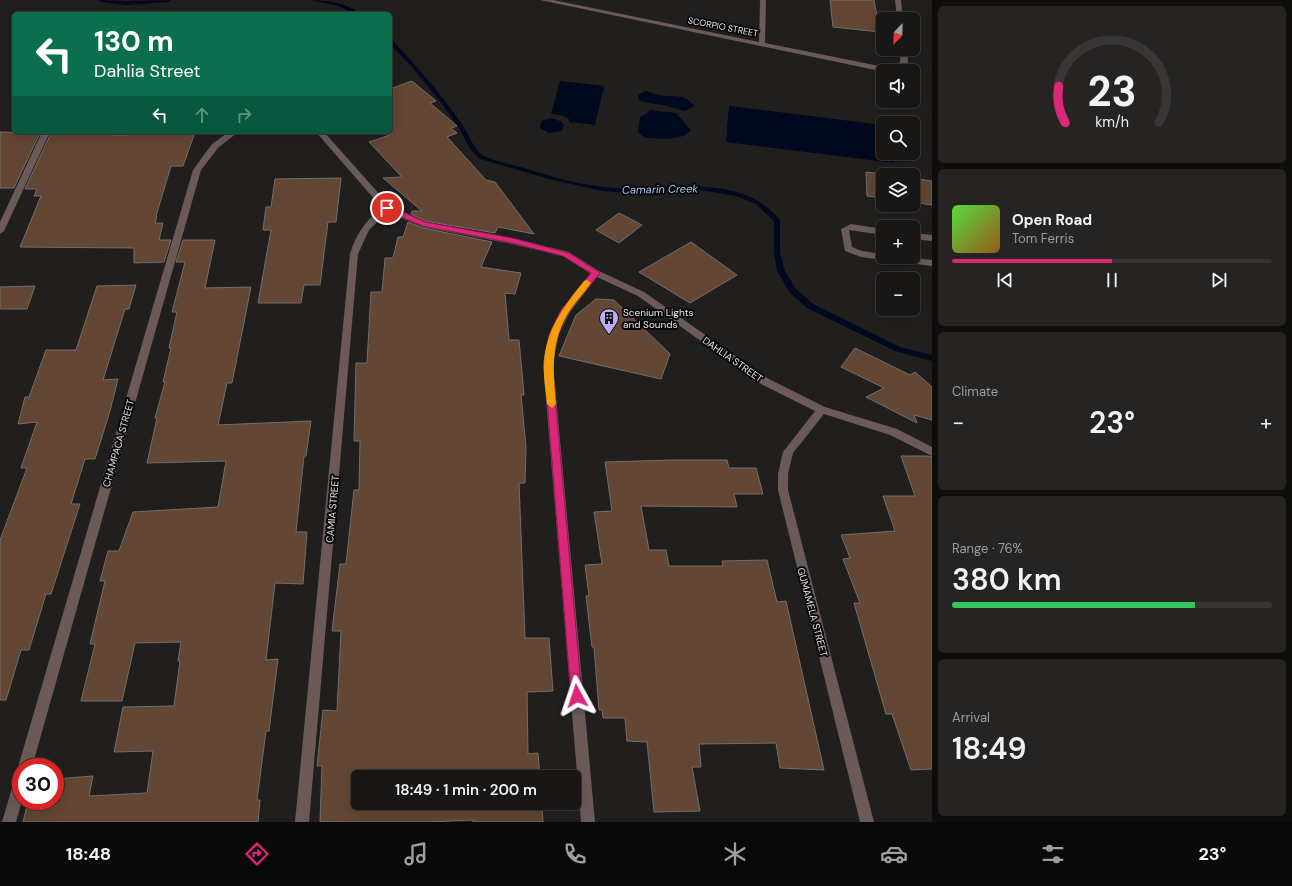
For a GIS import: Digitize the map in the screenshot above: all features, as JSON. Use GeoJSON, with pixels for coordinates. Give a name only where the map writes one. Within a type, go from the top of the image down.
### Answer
{"type":"FeatureCollection","features":[{"type":"Feature","properties":{"kind":"street","name":"SCORPIO STREET"},"geometry":{"type":"LineString","coordinates":[[543,0],[880,69],[890,70],[898,67],[904,63],[904,56]]}},
{"type":"Feature","properties":{"kind":"street"},"geometry":{"type":"LineString","coordinates":[[762,44],[764,0]]}},
{"type":"Feature","properties":{"kind":"street"},"geometry":{"type":"LineString","coordinates":[[898,0],[899,12]]}},
{"type":"Feature","properties":{"kind":"street"},"geometry":{"type":"LineString","coordinates":[[0,231],[45,134]]}},
{"type":"Feature","properties":{"kind":"street","name":"CHAMPACA STREET"},"geometry":{"type":"LineString","coordinates":[[28,758],[197,170],[215,146],[231,134]]}},
{"type":"Feature","properties":{"kind":"street","name":"DAHLIA STREET"},"geometry":{"type":"LineString","coordinates":[[322,134],[387,208],[423,224],[512,241],[566,254],[596,273],[641,294],[764,381],[822,410],[893,432],[932,452]]}},
{"type":"Feature","properties":{"kind":"street","name":"CAMIA STREET"},"geometry":{"type":"LineString","coordinates":[[302,822],[354,254],[359,236],[372,219],[387,208]]}},
{"type":"Feature","properties":{"kind":"street"},"geometry":{"type":"LineString","coordinates":[[876,231],[851,227],[845,229],[848,249],[861,254],[876,256]]}},
{"type":"Feature","properties":{"kind":"street"},"geometry":{"type":"LineString","coordinates":[[920,237],[932,238]]}},
{"type":"Feature","properties":{"kind":"street"},"geometry":{"type":"LineString","coordinates":[[920,262],[932,263]]}},
{"type":"Feature","properties":{"kind":"street"},"geometry":{"type":"LineString","coordinates":[[588,822],[548,363],[554,334],[566,310],[596,273]]}},
{"type":"Feature","properties":{"kind":"street","name":"GUMAMELA STREET"},"geometry":{"type":"LineString","coordinates":[[822,410],[788,452],[783,474],[783,490],[867,822]]}},
{"type":"Feature","properties":{"kind":"street"},"geometry":{"type":"LineString","coordinates":[[9,822],[13,810]]}},
{"type":"Feature","properties":{"kind":"water"},"geometry":{"type":"Polygon","coordinates":[[[560,81],[604,86],[595,125],[569,122],[569,119],[561,115],[551,114],[560,81]]]}},
{"type":"Feature","properties":{"kind":"water"},"geometry":{"type":"Polygon","coordinates":[[[646,91],[663,96],[682,97],[687,99],[694,106],[685,111],[639,101],[638,95],[646,91]]]}},
{"type":"Feature","properties":{"kind":"water"},"geometry":{"type":"Polygon","coordinates":[[[729,106],[876,124],[876,160],[895,160],[895,163],[726,142],[729,106]]]}},
{"type":"Feature","properties":{"kind":"water"},"geometry":{"type":"Polygon","coordinates":[[[649,110],[676,113],[691,130],[687,134],[676,138],[645,138],[638,132],[640,117],[649,112],[649,110]]]}},
{"type":"Feature","properties":{"kind":"water"},"geometry":{"type":"Polygon","coordinates":[[[552,118],[562,122],[564,126],[561,131],[549,133],[540,128],[541,121],[552,118]]]}},
{"type":"Feature","properties":{"kind":"building"},"geometry":{"type":"Polygon","coordinates":[[[830,0],[874,0],[876,12],[876,32],[833,27],[830,0]]]}},
{"type":"Feature","properties":{"kind":"building"},"geometry":{"type":"Polygon","coordinates":[[[412,81],[436,101],[430,103],[457,126],[451,128],[457,133],[447,137],[486,180],[495,182],[534,234],[498,227],[495,233],[425,221],[411,214],[412,211],[422,211],[383,178],[402,177],[369,142],[392,134],[392,88],[412,81]]]}},
{"type":"Feature","properties":{"kind":"building"},"geometry":{"type":"Polygon","coordinates":[[[0,132],[12,132],[12,134],[40,134],[14,188],[0,188],[0,132]]]}},
{"type":"Feature","properties":{"kind":"building"},"geometry":{"type":"Polygon","coordinates":[[[51,134],[194,134],[183,166],[171,166],[156,216],[155,223],[163,223],[159,240],[171,240],[164,262],[134,263],[134,248],[20,247],[41,196],[34,196],[37,189],[25,189],[51,134]]]}},
{"type":"Feature","properties":{"kind":"building"},"geometry":{"type":"Polygon","coordinates":[[[866,172],[876,173],[876,197],[867,196],[866,172]]]}},
{"type":"Feature","properties":{"kind":"building"},"geometry":{"type":"Polygon","coordinates":[[[341,178],[336,222],[328,222],[320,285],[304,285],[301,303],[258,303],[271,230],[263,230],[266,207],[271,207],[275,179],[341,178]]]}},
{"type":"Feature","properties":{"kind":"building"},"geometry":{"type":"Polygon","coordinates":[[[920,179],[932,181],[932,205],[920,203],[920,179]]]}},
{"type":"Feature","properties":{"kind":"building"},"geometry":{"type":"Polygon","coordinates":[[[619,213],[642,225],[619,243],[596,230],[619,213]]]}},
{"type":"Feature","properties":{"kind":"building"},"geometry":{"type":"Polygon","coordinates":[[[408,222],[423,228],[492,242],[481,267],[521,273],[515,294],[505,293],[509,340],[519,340],[524,395],[521,395],[526,447],[525,483],[519,483],[525,638],[549,638],[553,691],[527,692],[528,754],[538,753],[539,770],[351,770],[351,810],[542,810],[543,822],[473,822],[473,820],[428,822],[320,822],[322,766],[317,766],[323,710],[337,711],[341,631],[332,631],[340,564],[346,564],[354,490],[359,490],[360,441],[354,441],[356,363],[367,363],[371,292],[382,292],[385,258],[393,258],[398,237],[403,237],[408,222]]]}},
{"type":"Feature","properties":{"kind":"building"},"geometry":{"type":"Polygon","coordinates":[[[183,240],[215,240],[205,288],[251,287],[232,383],[227,383],[218,425],[311,421],[306,456],[304,456],[296,532],[307,532],[303,584],[275,583],[266,660],[278,659],[269,731],[266,731],[257,800],[260,800],[258,822],[23,822],[26,810],[64,810],[64,778],[93,776],[89,796],[147,793],[153,751],[114,752],[123,707],[174,706],[181,642],[135,643],[122,701],[81,701],[95,644],[90,644],[105,581],[100,581],[108,551],[119,551],[133,512],[218,507],[226,461],[147,463],[157,418],[155,418],[165,382],[163,382],[177,312],[172,312],[185,262],[176,262],[183,240]]]}},
{"type":"Feature","properties":{"kind":"building"},"geometry":{"type":"Polygon","coordinates":[[[691,242],[737,275],[690,303],[639,272],[691,242]]]}},
{"type":"Feature","properties":{"kind":"building"},"geometry":{"type":"Polygon","coordinates":[[[136,285],[129,309],[125,309],[103,380],[118,379],[110,411],[95,459],[85,459],[71,504],[80,504],[51,594],[46,594],[29,650],[21,650],[6,700],[0,700],[0,540],[27,468],[21,468],[37,422],[18,424],[25,397],[29,397],[46,350],[76,350],[97,286],[136,285]]]}},
{"type":"Feature","properties":{"kind":"building"},"geometry":{"type":"Polygon","coordinates":[[[35,286],[27,309],[0,309],[0,287],[35,286]]]}},
{"type":"Feature","properties":{"kind":"building","name":"Scenium Lights and Sounds"},"geometry":{"type":"Polygon","coordinates":[[[596,299],[614,300],[670,354],[661,379],[559,356],[576,315],[596,299]]]}},
{"type":"Feature","properties":{"kind":"building"},"geometry":{"type":"Polygon","coordinates":[[[855,348],[910,375],[915,372],[932,387],[932,420],[914,415],[917,423],[866,397],[884,388],[841,367],[855,348]]]}},
{"type":"Feature","properties":{"kind":"building"},"geometry":{"type":"Polygon","coordinates":[[[901,456],[932,457],[932,769],[911,770],[892,714],[886,714],[854,603],[860,603],[843,559],[850,558],[841,535],[895,531],[883,496],[915,496],[901,456]]]}},
{"type":"Feature","properties":{"kind":"building"},"geometry":{"type":"Polygon","coordinates":[[[727,460],[729,468],[756,468],[763,494],[734,494],[737,507],[641,506],[649,550],[666,550],[669,566],[723,566],[722,561],[767,560],[777,602],[786,601],[824,770],[780,768],[776,743],[699,744],[701,767],[692,767],[700,811],[654,812],[647,742],[627,741],[625,718],[603,718],[602,710],[599,710],[594,647],[592,647],[586,596],[589,596],[585,565],[602,564],[594,512],[612,511],[605,462],[727,460]]]}},
{"type":"Feature","properties":{"kind":"waterway","name":"Camarin Creek"},"geometry":{"type":"LineString","coordinates":[[101,0],[126,3],[168,0]]}},
{"type":"Feature","properties":{"kind":"waterway","name":"Camarin Creek"},"geometry":{"type":"LineString","coordinates":[[313,0],[339,5],[354,12]]}},
{"type":"Feature","properties":{"kind":"waterway","name":"Camarin Creek"},"geometry":{"type":"LineString","coordinates":[[392,43],[414,66],[445,104],[462,128],[473,149],[482,158],[551,178],[602,189],[630,191],[701,188],[736,194],[758,203],[777,220],[777,253],[781,271],[793,291],[810,306],[898,349],[932,358]]}},
{"type":"Feature","properties":{"kind":"slow traffic"},"geometry":{"type":"LineString","coordinates":[[552,404],[548,363],[554,334],[566,310],[587,283]]}},
{"type":"Feature","properties":{"kind":"place","name":"Scenium Lights and Sounds"},"geometry":{"type":"Point","coordinates":[609,335]}},
{"type":"Feature","properties":{"kind":"route"},"geometry":{"type":"LineString","coordinates":[[387,208],[423,224],[512,241],[566,254],[596,273],[566,310],[554,334],[548,363],[577,696]]}}]}
